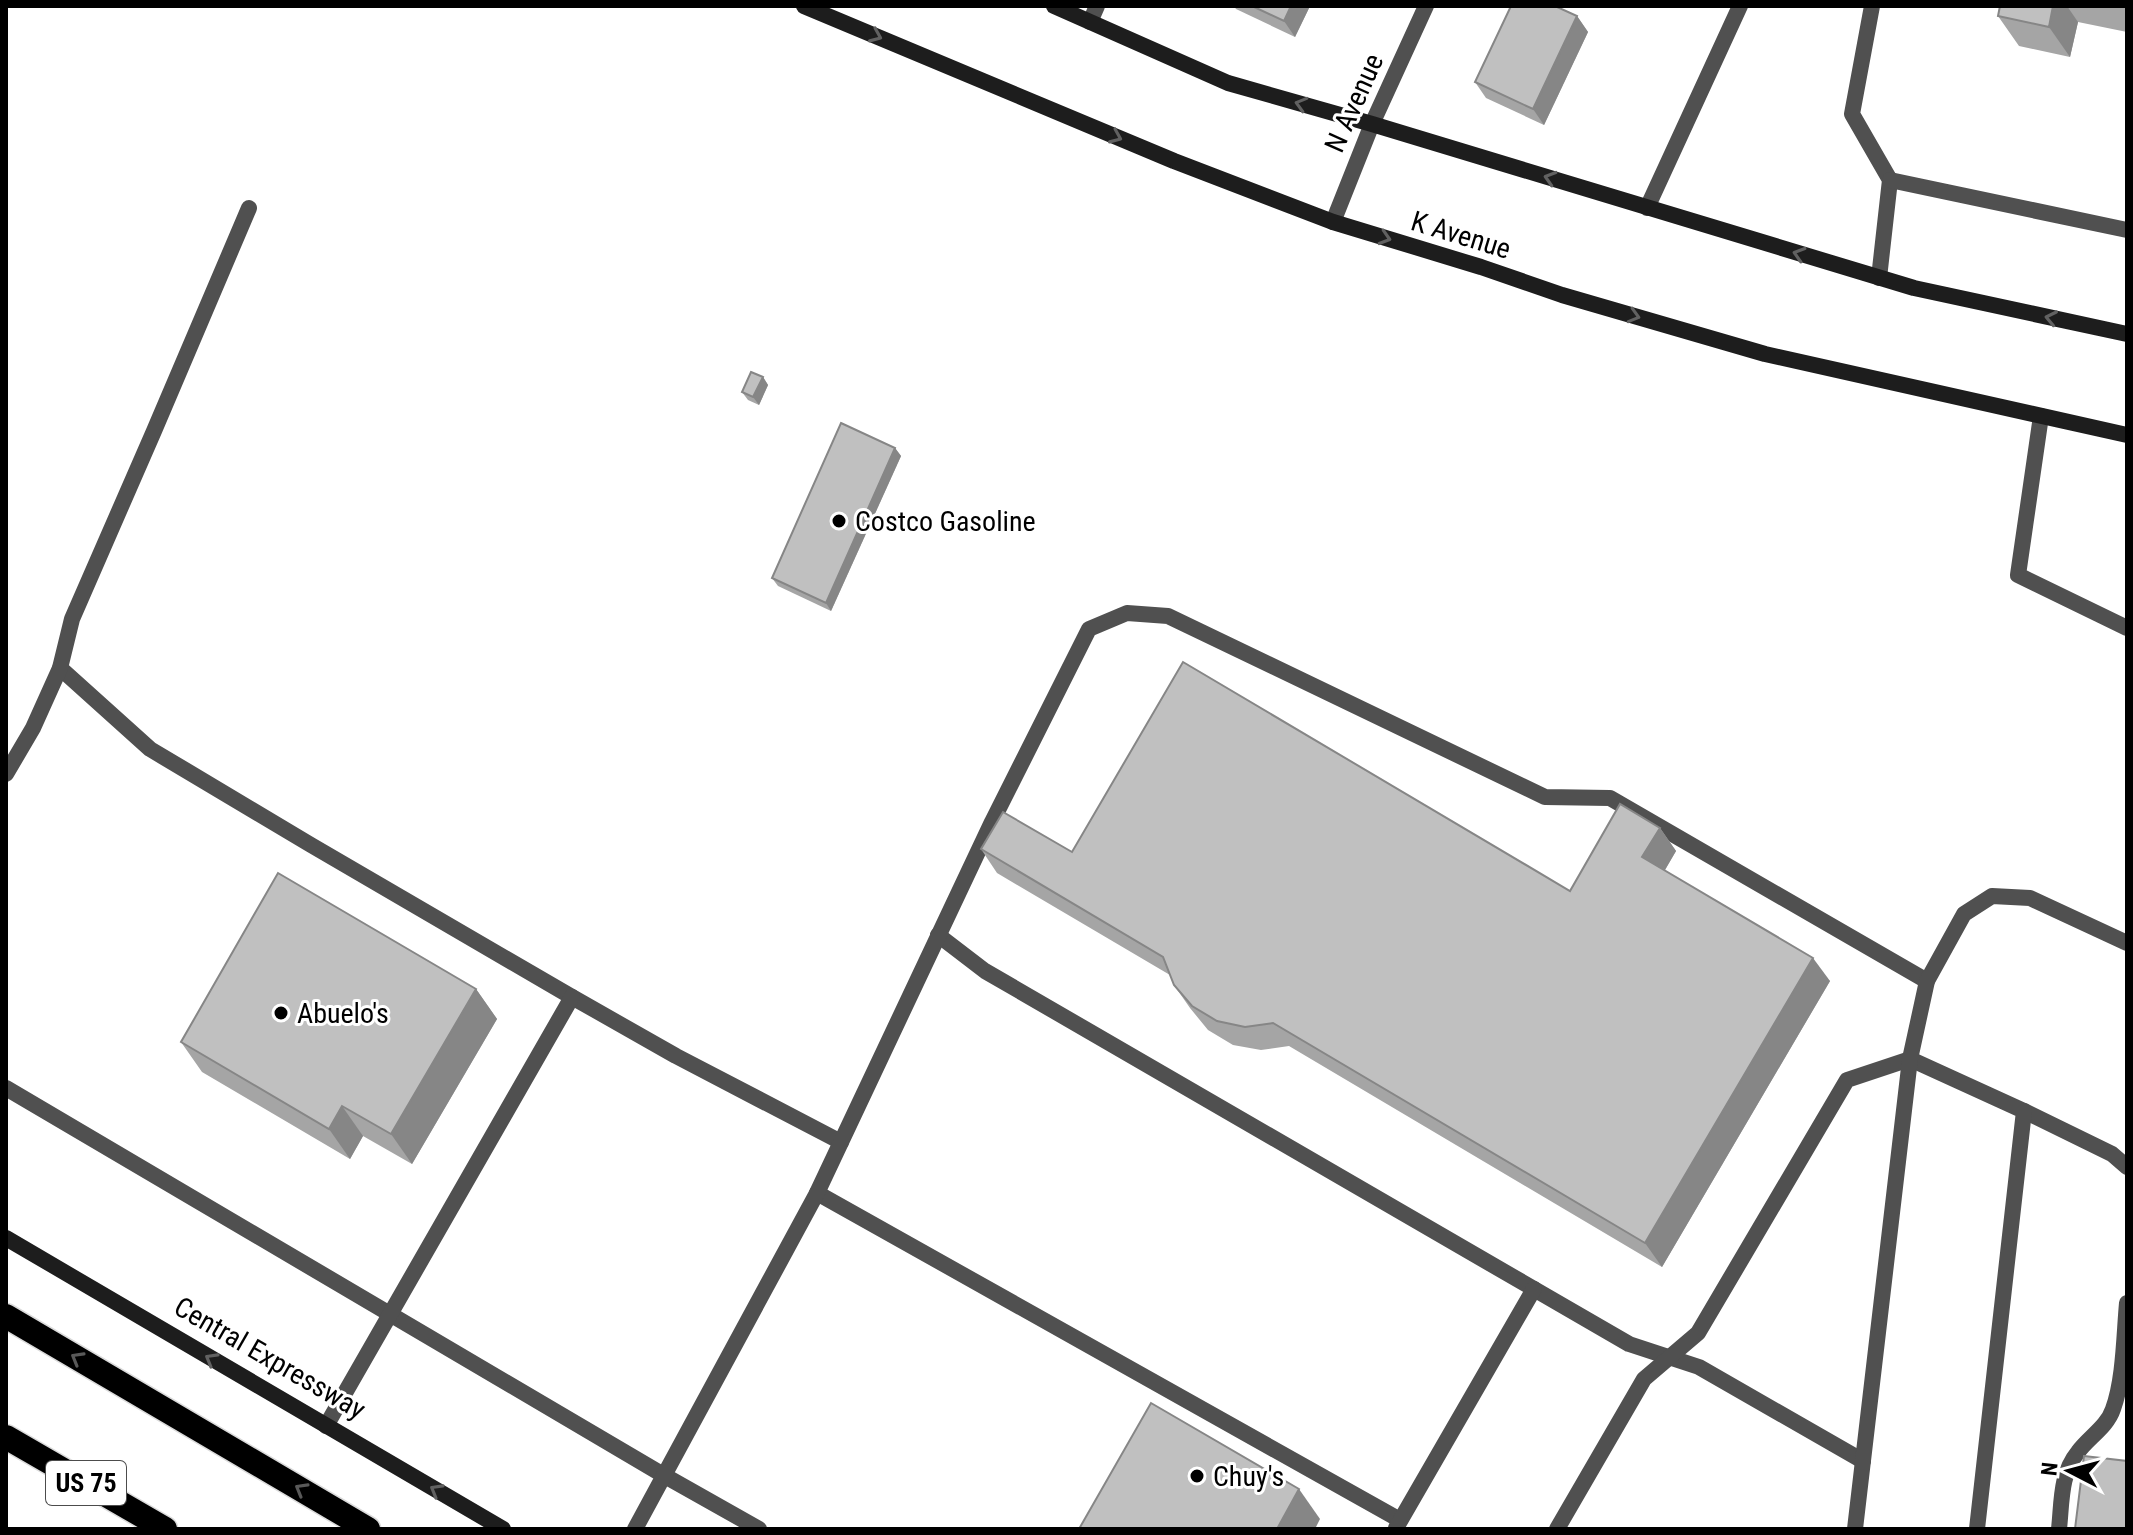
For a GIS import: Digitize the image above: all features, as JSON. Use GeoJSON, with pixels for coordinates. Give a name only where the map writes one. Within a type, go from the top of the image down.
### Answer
{"type":"FeatureCollection","features":[{"type":"Feature","properties":{"kind":"highway"},"geometry":{"type":"LineString","coordinates":[[6,1316],[368,1529]]}},
{"type":"Feature","properties":{"kind":"highway","name":"US 75"},"geometry":{"type":"LineString","coordinates":[[6,1437],[165,1529]]}},
{"type":"Feature","properties":{"kind":"main road","name":"K Avenue"},"geometry":{"type":"LineString","coordinates":[[804,6],[1174,161],[1333,222],[1562,295],[1765,354],[2127,435]]}},
{"type":"Feature","properties":{"kind":"main road"},"geometry":{"type":"LineString","coordinates":[[1054,6],[1228,83],[1914,288],[2127,334]]}},
{"type":"Feature","properties":{"kind":"main road","name":"Central Expressway"},"geometry":{"type":"LineString","coordinates":[[6,1238],[503,1529]]}},
{"type":"Feature","properties":{"kind":"street"},"geometry":{"type":"LineString","coordinates":[[1090,22],[1097,6]]}},
{"type":"Feature","properties":{"kind":"street","name":"N Avenue"},"geometry":{"type":"LineString","coordinates":[[1333,222],[1372,124],[1426,6]]}},
{"type":"Feature","properties":{"kind":"street"},"geometry":{"type":"LineString","coordinates":[[1647,208],[1740,6]]}},
{"type":"Feature","properties":{"kind":"street"},"geometry":{"type":"LineString","coordinates":[[1872,6],[1852,114],[1890,180],[1879,278]]}},
{"type":"Feature","properties":{"kind":"street"},"geometry":{"type":"LineString","coordinates":[[1890,180],[2127,230]]}},
{"type":"Feature","properties":{"kind":"street"},"geometry":{"type":"LineString","coordinates":[[6,774],[33,728],[60,668],[72,619],[249,208]]}},
{"type":"Feature","properties":{"kind":"street"},"geometry":{"type":"LineString","coordinates":[[2041,416],[2018,575],[2127,628]]}},
{"type":"Feature","properties":{"kind":"street"},"geometry":{"type":"LineString","coordinates":[[635,1529],[817,1193],[938,935],[1089,629],[1127,613],[1168,616],[1545,797],[1610,798],[1927,981]]}},
{"type":"Feature","properties":{"kind":"street"},"geometry":{"type":"LineString","coordinates":[[60,668],[150,749],[572,997],[676,1056],[841,1142]]}},
{"type":"Feature","properties":{"kind":"street"},"geometry":{"type":"LineString","coordinates":[[1855,1529],[1910,1059],[1927,981],[1964,914],[1992,896],[2030,898],[2127,943]]}},
{"type":"Feature","properties":{"kind":"street"},"geometry":{"type":"LineString","coordinates":[[938,935],[985,971],[1629,1344],[1699,1367],[1863,1461]]}},
{"type":"Feature","properties":{"kind":"street"},"geometry":{"type":"LineString","coordinates":[[326,1426],[572,997]]}},
{"type":"Feature","properties":{"kind":"street"},"geometry":{"type":"LineString","coordinates":[[1557,1529],[1644,1379],[1698,1333],[1847,1080],[1910,1059],[2112,1154],[2127,1167]]}},
{"type":"Feature","properties":{"kind":"street"},"geometry":{"type":"LineString","coordinates":[[6,1088],[759,1529]]}},
{"type":"Feature","properties":{"kind":"street"},"geometry":{"type":"LineString","coordinates":[[1977,1529],[2024,1111]]}},
{"type":"Feature","properties":{"kind":"street"},"geometry":{"type":"LineString","coordinates":[[817,1193],[1398,1524],[1534,1289]]}},
{"type":"Feature","properties":{"kind":"street"},"geometry":{"type":"LineString","coordinates":[[2059,1529],[2065,1471],[2078,1450],[2099,1431],[2113,1411],[2127,1303]]}},
{"type":"Feature","properties":{"kind":"building"},"geometry":{"type":"Polygon","coordinates":[[[1252,6],[1291,6],[1284,21],[1252,6]]]}},
{"type":"Feature","properties":{"kind":"building"},"geometry":{"type":"Polygon","coordinates":[[[1511,6],[1555,6],[1577,16],[1533,109],[1475,82],[1511,6]]]}},
{"type":"Feature","properties":{"kind":"building"},"geometry":{"type":"Polygon","coordinates":[[[2000,6],[2053,6],[2049,27],[1998,16],[2000,6]]]}},
{"type":"Feature","properties":{"kind":"building"},"geometry":{"type":"Polygon","coordinates":[[[751,372],[763,377],[753,397],[742,392],[751,372]]]}},
{"type":"Feature","properties":{"kind":"building","name":"Costco Gasoline"},"geometry":{"type":"Polygon","coordinates":[[[841,423],[895,448],[826,603],[772,578],[841,423]]]}},
{"type":"Feature","properties":{"kind":"building"},"geometry":{"type":"Polygon","coordinates":[[[1183,662],[1570,891],[1620,804],[1660,828],[1642,857],[1813,958],[1645,1243],[1273,1023],[1245,1027],[1217,1021],[1192,1006],[1174,985],[1163,957],[981,849],[1003,812],[1072,852],[1183,662]]]}},
{"type":"Feature","properties":{"kind":"building"},"geometry":{"type":"Polygon","coordinates":[[[278,873],[476,989],[391,1134],[342,1106],[329,1129],[181,1042],[278,873]]]}},
{"type":"Feature","properties":{"kind":"building"},"geometry":{"type":"Polygon","coordinates":[[[1151,1403],[1299,1489],[1277,1529],[1079,1529],[1151,1403]]]}},
{"type":"Feature","properties":{"kind":"building"},"geometry":{"type":"Polygon","coordinates":[[[2084,1456],[2127,1461],[2127,1529],[2075,1529],[2084,1456]]]}},
{"type":"Feature","properties":{"kind":"place","name":"Costco Gasoline"},"geometry":{"type":"Point","coordinates":[839,521]}},
{"type":"Feature","properties":{"kind":"place","name":"Abuelo's"},"geometry":{"type":"Point","coordinates":[281,1013]}},
{"type":"Feature","properties":{"kind":"place","name":"Chuy's"},"geometry":{"type":"Point","coordinates":[1197,1476]}}]}
